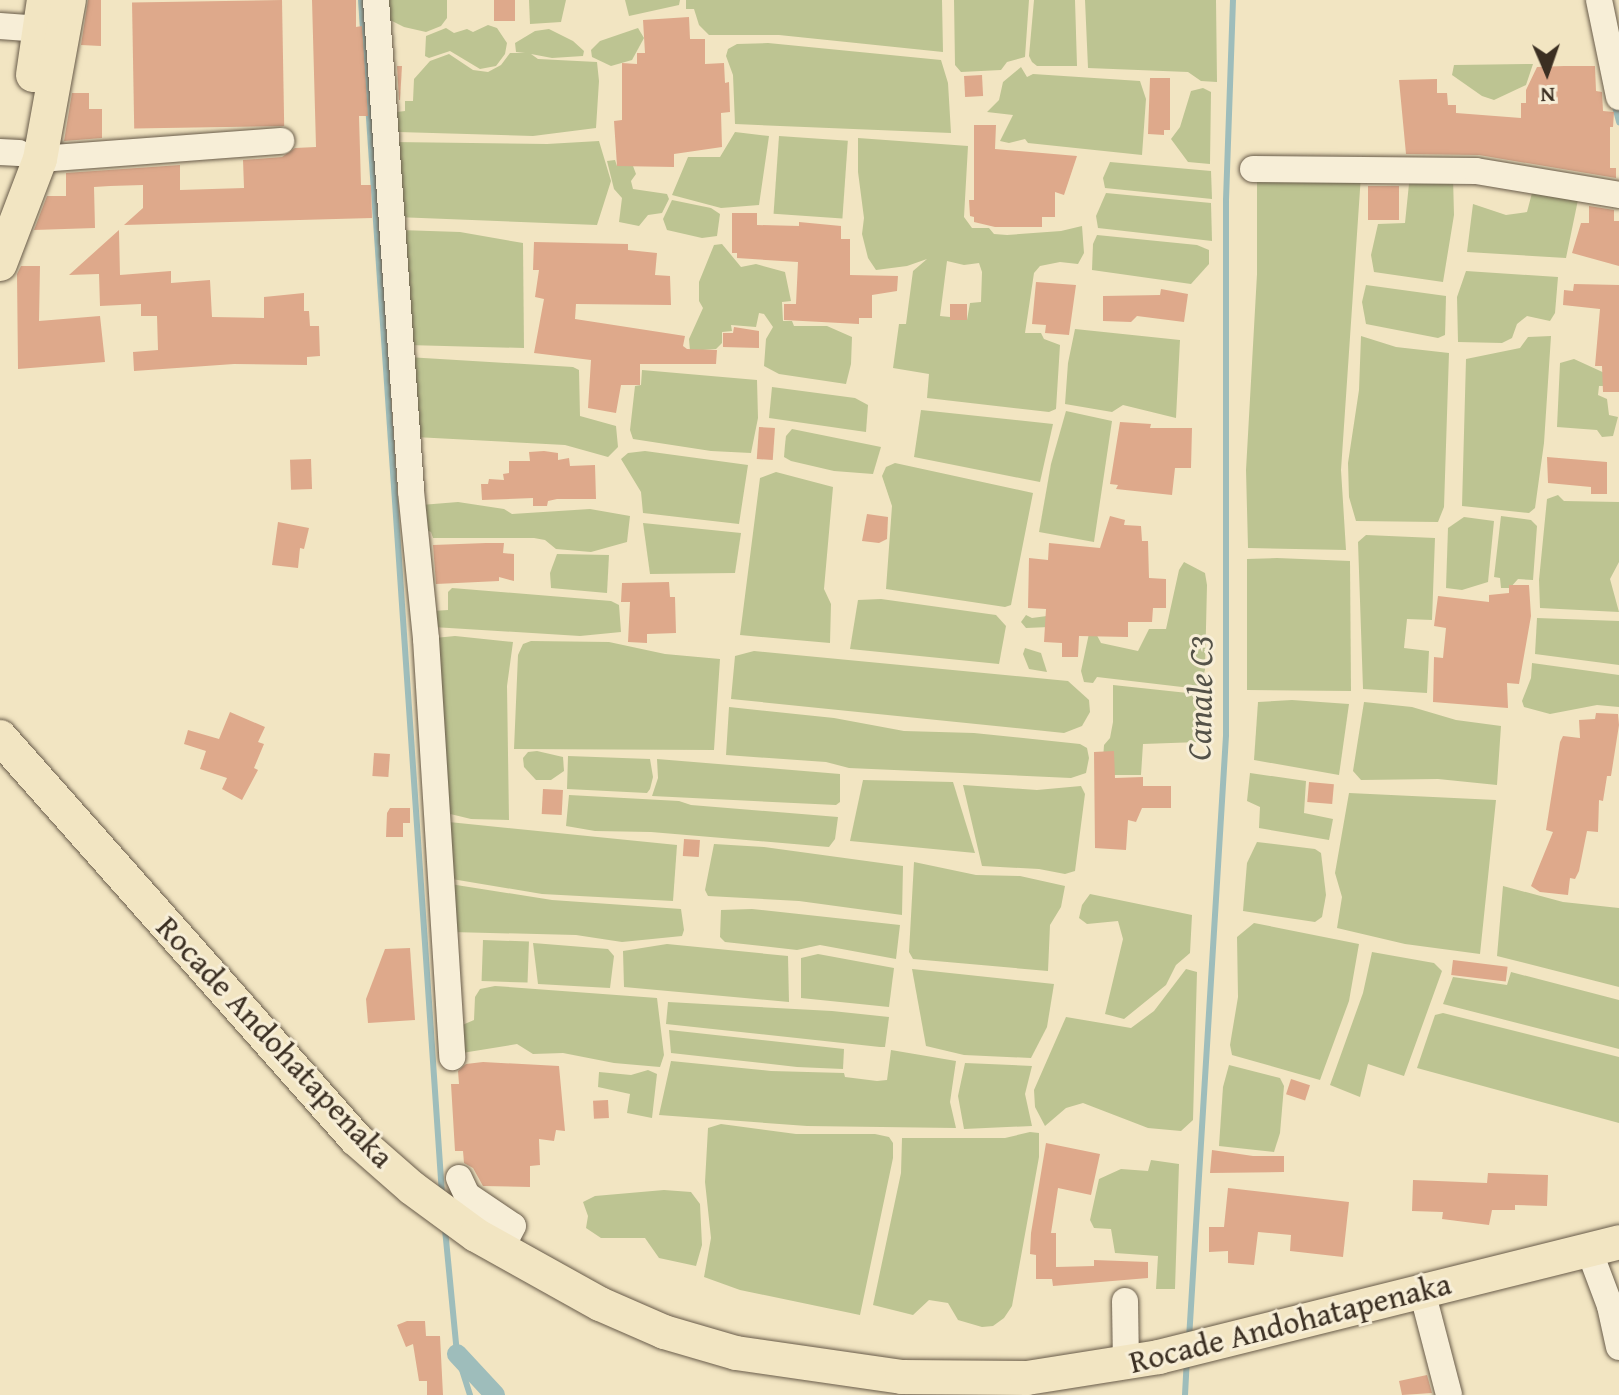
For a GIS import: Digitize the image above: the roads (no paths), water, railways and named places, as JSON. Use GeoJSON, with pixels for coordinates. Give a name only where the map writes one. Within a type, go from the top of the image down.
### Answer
{"type":"FeatureCollection","features":[{"type":"Feature","properties":{"kind":"main road"},"geometry":{"type":"LineString","coordinates":[[0,211],[69,0]]}},
{"type":"Feature","properties":{"kind":"main road"},"geometry":{"type":"LineString","coordinates":[[0,264],[42,14]]}},
{"type":"Feature","properties":{"kind":"main road","name":"Rocade Andohatapenaka"},"geometry":{"type":"LineString","coordinates":[[0,737],[356,1139],[412,1188],[488,1243],[613,1310],[664,1332],[736,1353],[902,1377],[992,1379],[1142,1360],[1427,1305],[1602,1254]]}},
{"type":"Feature","properties":{"kind":"street"},"geometry":{"type":"LineString","coordinates":[[376,0],[411,491],[426,639],[452,1057]]}},
{"type":"Feature","properties":{"kind":"street"},"geometry":{"type":"LineString","coordinates":[[1601,12],[1619,97]]}},
{"type":"Feature","properties":{"kind":"street"},"geometry":{"type":"LineString","coordinates":[[0,26],[42,14]]}},
{"type":"Feature","properties":{"kind":"street"},"geometry":{"type":"LineString","coordinates":[[20,154],[281,141]]}},
{"type":"Feature","properties":{"kind":"street"},"geometry":{"type":"LineString","coordinates":[[1253,169],[1476,171],[1619,195]]}},
{"type":"Feature","properties":{"kind":"street"},"geometry":{"type":"LineString","coordinates":[[459,1178],[467,1195],[513,1226],[488,1243]]}},
{"type":"Feature","properties":{"kind":"street"},"geometry":{"type":"LineString","coordinates":[[1602,1254],[1619,1347]]}},
{"type":"Feature","properties":{"kind":"street"},"geometry":{"type":"LineString","coordinates":[[1125,1301],[1142,1360]]}},
{"type":"Feature","properties":{"kind":"street"},"geometry":{"type":"LineString","coordinates":[[1427,1305],[1449,1395]]}},
{"type":"Feature","properties":{"kind":"waterway"},"geometry":{"type":"LineString","coordinates":[[361,0],[442,1194]]}},
{"type":"Feature","properties":{"kind":"waterway","name":"Canale C3"},"geometry":{"type":"LineString","coordinates":[[1189,1339],[1226,735],[1226,200],[1233,0]]}},
{"type":"Feature","properties":{"kind":"waterway"},"geometry":{"type":"LineString","coordinates":[[1614,103],[1619,122]]}},
{"type":"Feature","properties":{"kind":"waterway"},"geometry":{"type":"LineString","coordinates":[[445,1229],[457,1354],[470,1395]]}},
{"type":"Feature","properties":{"kind":"waterway"},"geometry":{"type":"LineString","coordinates":[[457,1354],[495,1395]]}},
{"type":"Feature","properties":{"kind":"waterway","name":"Canale C3"},"geometry":{"type":"LineString","coordinates":[[1185,1395],[1187,1362]]}}]}
